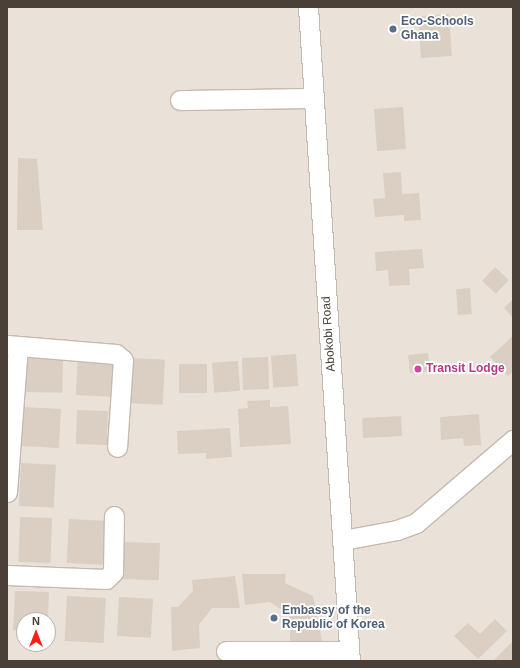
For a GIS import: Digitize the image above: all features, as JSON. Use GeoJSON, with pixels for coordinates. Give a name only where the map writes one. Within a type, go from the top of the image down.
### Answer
{"type":"FeatureCollection","features":[{"type":"Feature","properties":{"kind":"street","name":"Abokobi Road"},"geometry":{"type":"LineString","coordinates":[[308,7],[343,540],[349,656]]}},
{"type":"Feature","properties":{"kind":"street"},"geometry":{"type":"LineString","coordinates":[[180,100],[313,98]]}},
{"type":"Feature","properties":{"kind":"street"},"geometry":{"type":"LineString","coordinates":[[7,492],[12,345],[116,354],[124,360],[118,447]]}},
{"type":"Feature","properties":{"kind":"street"},"geometry":{"type":"LineString","coordinates":[[343,540],[397,530],[416,523],[513,440]]}},
{"type":"Feature","properties":{"kind":"street"},"geometry":{"type":"LineString","coordinates":[[7,575],[106,579],[113,572],[114,516]]}},
{"type":"Feature","properties":{"kind":"street"},"geometry":{"type":"LineString","coordinates":[[226,651],[349,656]]}},
{"type":"Feature","properties":{"kind":"shaded area"},"geometry":{"type":"Polygon","coordinates":[[[7,7],[513,7],[513,661],[7,661],[7,7]]]}},
{"type":"Feature","properties":{"kind":"building"},"geometry":{"type":"Polygon","coordinates":[[[449,14],[452,56],[421,58],[418,16],[449,14]]]}},
{"type":"Feature","properties":{"kind":"building"},"geometry":{"type":"Polygon","coordinates":[[[403,107],[406,149],[377,151],[374,109],[403,107]]]}},
{"type":"Feature","properties":{"kind":"building"},"geometry":{"type":"Polygon","coordinates":[[[18,158],[37,159],[43,230],[17,230],[18,158]]]}},
{"type":"Feature","properties":{"kind":"building"},"geometry":{"type":"Polygon","coordinates":[[[401,172],[402,194],[419,193],[421,220],[404,221],[404,215],[375,217],[373,199],[385,198],[383,173],[401,172]]]}},
{"type":"Feature","properties":{"kind":"building"},"geometry":{"type":"Polygon","coordinates":[[[422,249],[424,268],[409,269],[410,285],[389,286],[388,270],[376,271],[375,252],[422,249]]]}},
{"type":"Feature","properties":{"kind":"building"},"geometry":{"type":"Polygon","coordinates":[[[495,267],[509,280],[496,294],[482,281],[495,267]]]}},
{"type":"Feature","properties":{"kind":"building"},"geometry":{"type":"Polygon","coordinates":[[[470,288],[472,314],[458,315],[456,289],[470,288]]]}},
{"type":"Feature","properties":{"kind":"building"},"geometry":{"type":"Polygon","coordinates":[[[513,299],[513,318],[504,308],[513,299]]]}},
{"type":"Feature","properties":{"kind":"building"},"geometry":{"type":"Polygon","coordinates":[[[513,336],[513,371],[508,376],[490,357],[513,336]]]}},
{"type":"Feature","properties":{"kind":"building"},"geometry":{"type":"Polygon","coordinates":[[[428,353],[430,371],[410,373],[408,355],[428,353]]]}},
{"type":"Feature","properties":{"kind":"building"},"geometry":{"type":"Polygon","coordinates":[[[296,354],[298,386],[273,388],[271,356],[296,354]]]}},
{"type":"Feature","properties":{"kind":"building"},"geometry":{"type":"Polygon","coordinates":[[[23,355],[63,356],[62,393],[22,392],[23,355]]]}},
{"type":"Feature","properties":{"kind":"building"},"geometry":{"type":"Polygon","coordinates":[[[78,355],[116,357],[114,397],[76,395],[78,355]]]}},
{"type":"Feature","properties":{"kind":"building"},"geometry":{"type":"Polygon","coordinates":[[[268,357],[269,389],[243,390],[242,358],[268,357]]]}},
{"type":"Feature","properties":{"kind":"building"},"geometry":{"type":"Polygon","coordinates":[[[130,358],[165,360],[163,405],[128,403],[130,358]]]}},
{"type":"Feature","properties":{"kind":"building"},"geometry":{"type":"Polygon","coordinates":[[[238,361],[240,391],[214,393],[212,363],[238,361]]]}},
{"type":"Feature","properties":{"kind":"building"},"geometry":{"type":"Polygon","coordinates":[[[179,364],[207,364],[207,393],[179,393],[179,364]]]}},
{"type":"Feature","properties":{"kind":"building"},"geometry":{"type":"Polygon","coordinates":[[[270,400],[270,407],[288,406],[291,444],[240,447],[238,409],[248,408],[247,401],[270,400]]]}},
{"type":"Feature","properties":{"kind":"building"},"geometry":{"type":"Polygon","coordinates":[[[23,407],[61,409],[59,448],[21,446],[23,407]]]}},
{"type":"Feature","properties":{"kind":"building"},"geometry":{"type":"Polygon","coordinates":[[[77,410],[108,411],[107,445],[76,444],[77,410]]]}},
{"type":"Feature","properties":{"kind":"building"},"geometry":{"type":"Polygon","coordinates":[[[479,414],[481,445],[464,446],[463,438],[441,440],[440,417],[479,414]]]}},
{"type":"Feature","properties":{"kind":"building"},"geometry":{"type":"Polygon","coordinates":[[[401,416],[402,436],[363,438],[362,418],[401,416]]]}},
{"type":"Feature","properties":{"kind":"building"},"geometry":{"type":"Polygon","coordinates":[[[230,428],[232,457],[206,459],[206,453],[178,454],[177,431],[230,428]]]}},
{"type":"Feature","properties":{"kind":"building"},"geometry":{"type":"Polygon","coordinates":[[[21,463],[56,465],[54,508],[19,506],[21,463]]]}},
{"type":"Feature","properties":{"kind":"building"},"geometry":{"type":"Polygon","coordinates":[[[20,517],[52,518],[50,563],[18,562],[20,517]]]}},
{"type":"Feature","properties":{"kind":"building"},"geometry":{"type":"Polygon","coordinates":[[[69,519],[109,521],[107,565],[67,563],[69,519]]]}},
{"type":"Feature","properties":{"kind":"building"},"geometry":{"type":"Polygon","coordinates":[[[123,542],[160,543],[159,580],[122,579],[123,542]]]}},
{"type":"Feature","properties":{"kind":"building"},"geometry":{"type":"Polygon","coordinates":[[[242,574],[286,574],[285,583],[313,596],[322,641],[290,643],[290,615],[270,602],[245,605],[242,574]]]}},
{"type":"Feature","properties":{"kind":"building"},"geometry":{"type":"Polygon","coordinates":[[[235,576],[240,608],[212,608],[199,625],[200,648],[172,651],[171,607],[178,607],[193,591],[192,580],[235,576]]]}},
{"type":"Feature","properties":{"kind":"building"},"geometry":{"type":"Polygon","coordinates":[[[15,591],[49,592],[48,612],[16,612],[16,630],[13,630],[15,591]]]}},
{"type":"Feature","properties":{"kind":"building"},"geometry":{"type":"Polygon","coordinates":[[[67,596],[106,598],[104,643],[65,641],[67,596]]]}},
{"type":"Feature","properties":{"kind":"building"},"geometry":{"type":"Polygon","coordinates":[[[119,597],[153,599],[151,638],[117,636],[119,597]]]}},
{"type":"Feature","properties":{"kind":"building"},"geometry":{"type":"Polygon","coordinates":[[[495,619],[507,631],[478,659],[454,636],[468,623],[480,634],[495,619]]]}},
{"type":"Feature","properties":{"kind":"building"},"geometry":{"type":"Polygon","coordinates":[[[513,641],[513,661],[493,661],[513,641]]]}},
{"type":"Feature","properties":{"kind":"place","name":"Eco-Schools Ghana"},"geometry":{"type":"Point","coordinates":[393,29]}},
{"type":"Feature","properties":{"kind":"place","name":"Transit Lodge"},"geometry":{"type":"Point","coordinates":[418,369]}},
{"type":"Feature","properties":{"kind":"place","name":"Embassy of the Republic of Korea"},"geometry":{"type":"Point","coordinates":[274,618]}}]}
